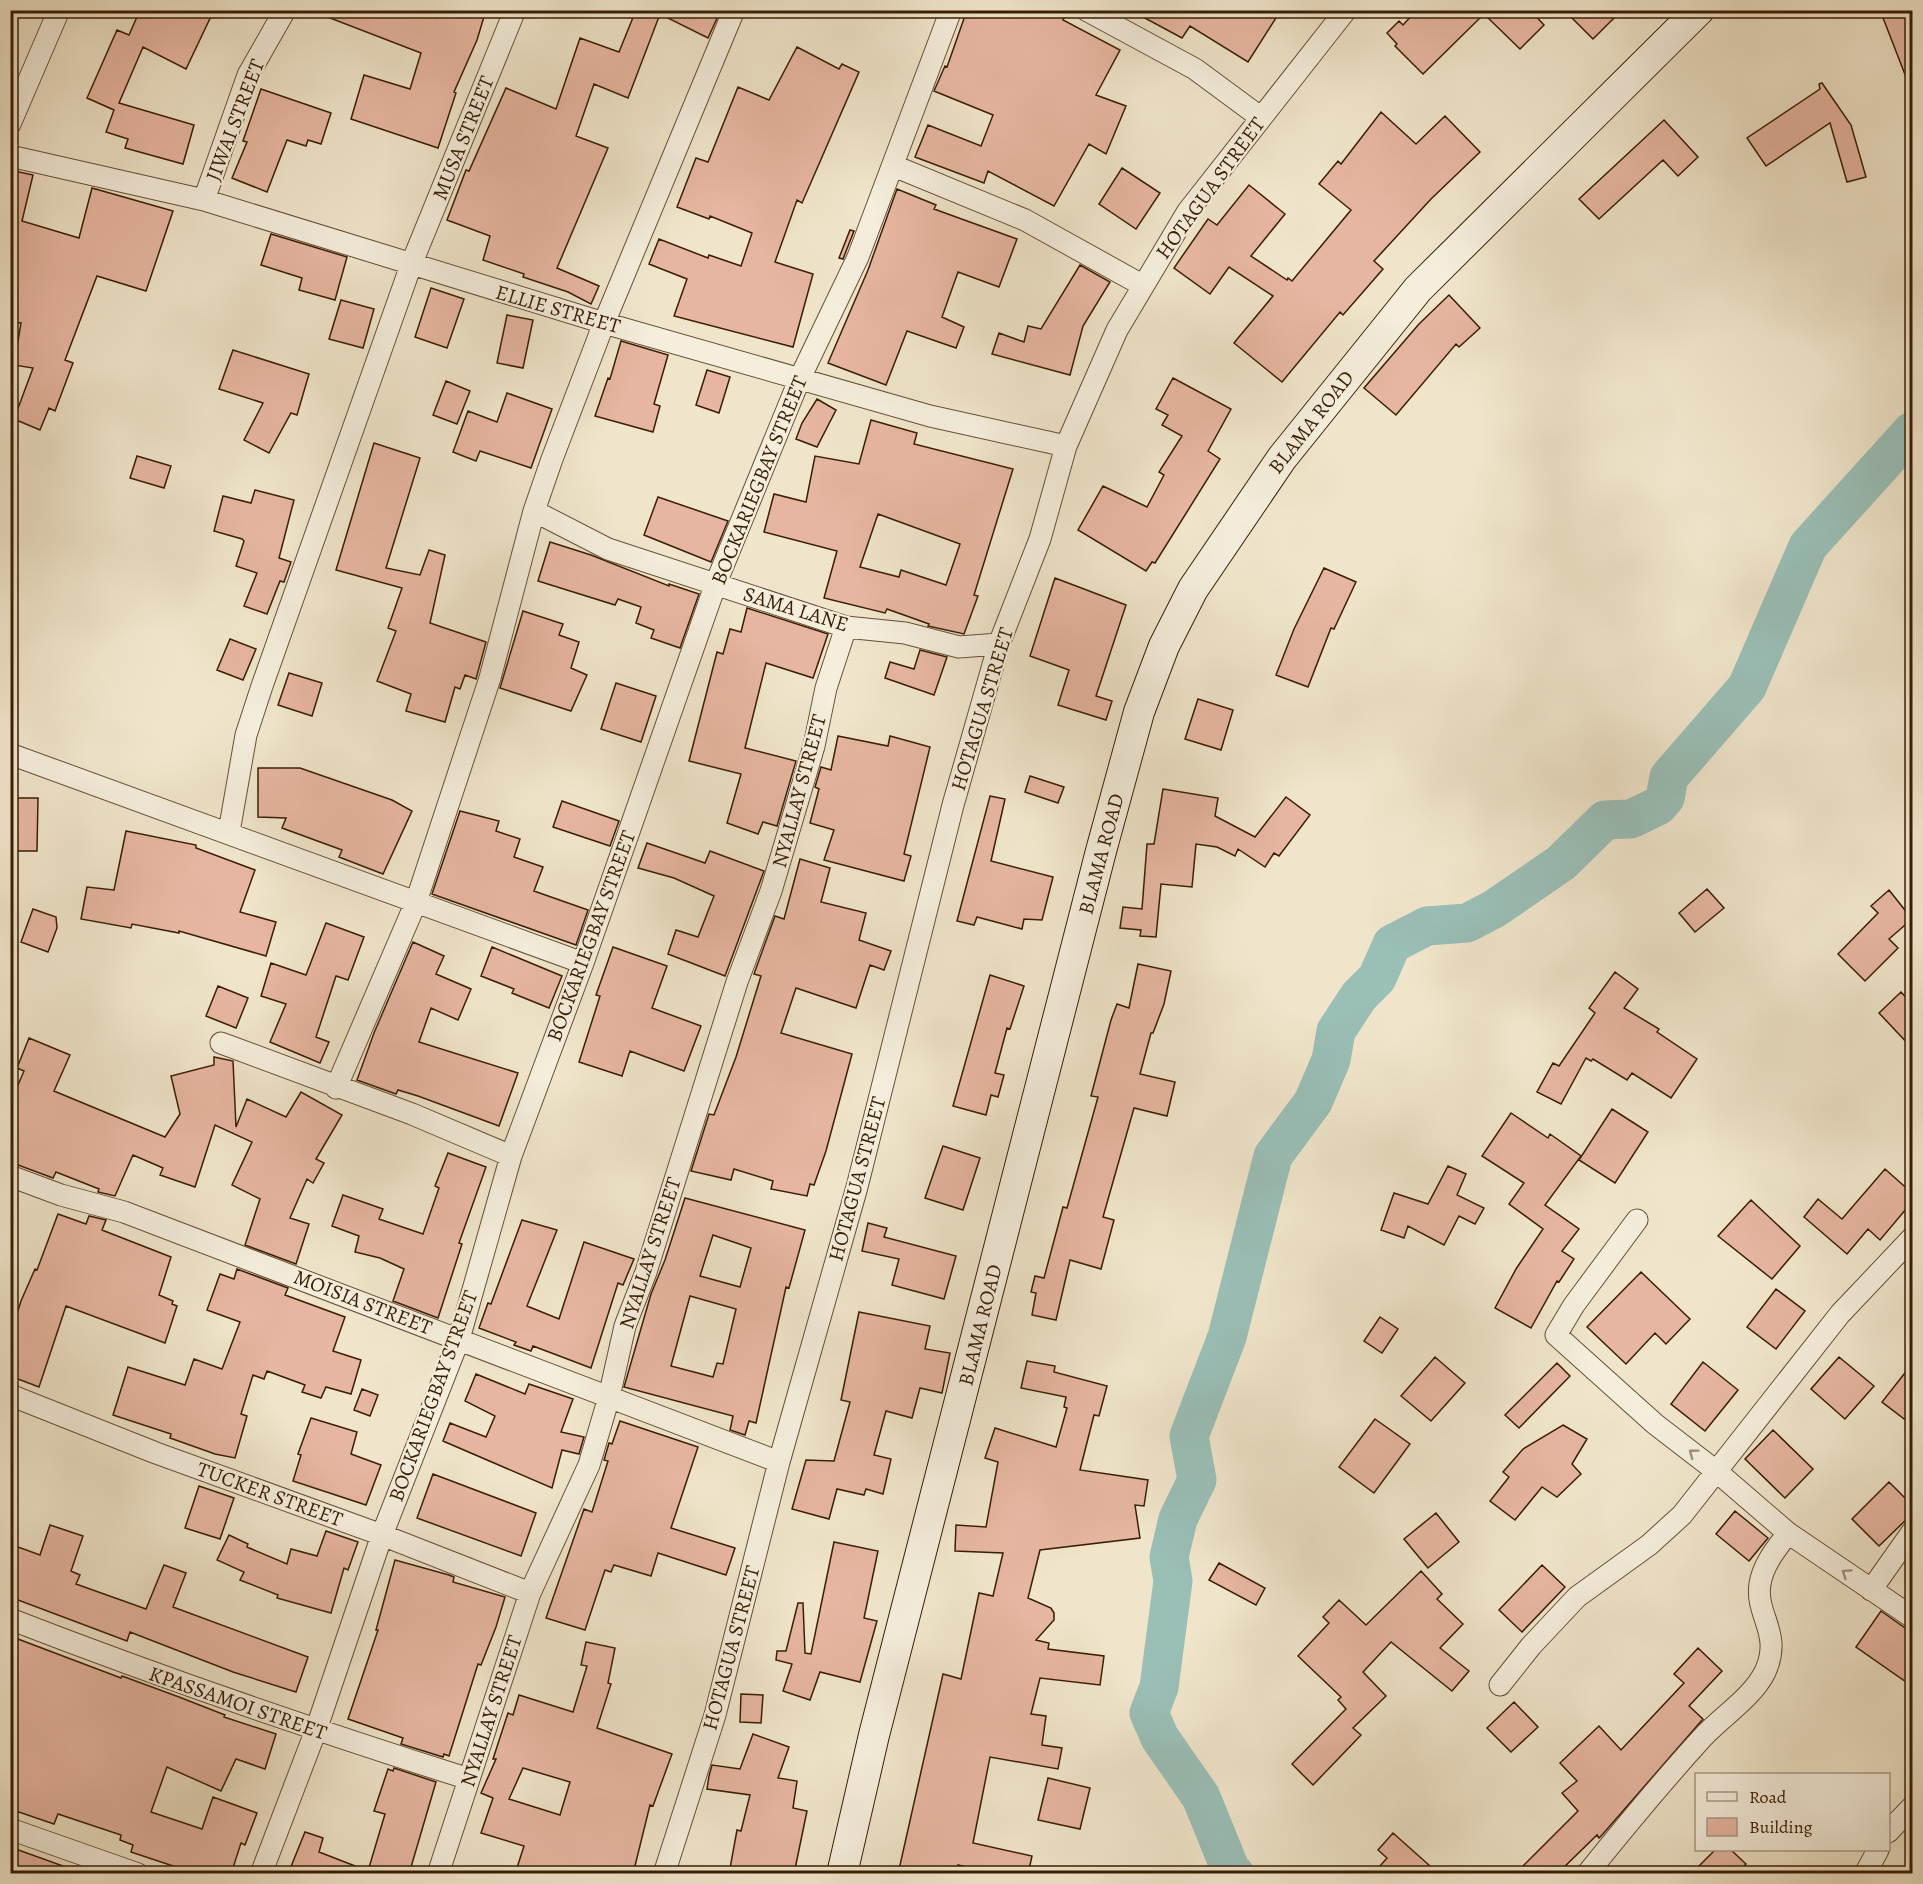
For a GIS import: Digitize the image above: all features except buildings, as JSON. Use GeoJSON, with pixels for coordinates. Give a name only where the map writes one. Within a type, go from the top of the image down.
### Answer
{"type":"FeatureCollection","features":[{"type":"Feature","properties":{"kind":"street"},"geometry":{"type":"LineString","coordinates":[[10,124],[59,10]]}},
{"type":"Feature","properties":{"kind":"street","name":"JIWAI STREET"},"geometry":{"type":"LineString","coordinates":[[204,200],[248,75],[285,10]]}},
{"type":"Feature","properties":{"kind":"street","name":"MUSA STREET"},"geometry":{"type":"LineString","coordinates":[[229,832],[246,735],[262,686],[411,265],[515,10]]}},
{"type":"Feature","properties":{"kind":"street"},"geometry":{"type":"LineString","coordinates":[[336,1088],[416,902],[490,678],[534,511],[604,323],[734,10]]}},
{"type":"Feature","properties":{"kind":"street","name":"BOCKARIEGBAY STREET"},"geometry":{"type":"LineString","coordinates":[[261,1874],[316,1730],[382,1535],[459,1339],[512,1156],[583,963],[717,583],[800,378],[858,257],[951,10]]}},
{"type":"Feature","properties":{"kind":"street"},"geometry":{"type":"LineString","coordinates":[[1086,10],[1194,69],[1260,117]]}},
{"type":"Feature","properties":{"kind":"street","name":"HOTAGUA STREET"},"geometry":{"type":"LineString","coordinates":[[664,1874],[715,1715],[779,1462],[857,1187],[950,816],[999,645],[1040,539],[1066,446],[1117,330],[1188,211],[1242,146],[1260,117],[1346,10]]}},
{"type":"Feature","properties":{"kind":"street","name":"BLAMA ROAD"},"geometry":{"type":"LineString","coordinates":[[842,1874],[874,1735],[1098,862],[1140,712],[1164,646],[1193,589],[1276,467],[1418,290],[1699,10]]}},
{"type":"Feature","properties":{"kind":"street","name":"ELLIE STREET"},"geometry":{"type":"LineString","coordinates":[[10,156],[204,200],[604,323],[930,416],[1066,446]]}},
{"type":"Feature","properties":{"kind":"street"},"geometry":{"type":"LineString","coordinates":[[894,166],[1025,220],[1142,285]]}},
{"type":"Feature","properties":{"kind":"street","name":"SAMA LANE"},"geometry":{"type":"LineString","coordinates":[[534,511],[608,549],[846,627],[905,633],[959,647],[999,645]]}},
{"type":"Feature","properties":{"kind":"street","name":"NYALLAY STREET"},"geometry":{"type":"LineString","coordinates":[[438,1874],[530,1593],[589,1465],[609,1397],[625,1326],[646,1272],[737,982],[794,816],[826,688],[846,627]]}},
{"type":"Feature","properties":{"kind":"street"},"geometry":{"type":"LineString","coordinates":[[10,754],[583,963]]}},
{"type":"Feature","properties":{"kind":"street"},"geometry":{"type":"LineString","coordinates":[[221,1043],[336,1088],[412,1114],[512,1156]]}},
{"type":"Feature","properties":{"kind":"street","name":"MOISIA STREET"},"geometry":{"type":"LineString","coordinates":[[10,1176],[61,1195],[123,1212],[779,1462]]}},
{"type":"Feature","properties":{"kind":"street"},"geometry":{"type":"LineString","coordinates":[[1637,1220],[1574,1305],[1556,1335],[1655,1424],[1716,1471],[1788,1533],[1912,1617]]}},
{"type":"Feature","properties":{"kind":"street"},"geometry":{"type":"LineString","coordinates":[[1500,1685],[1531,1646],[1578,1598],[1649,1545],[1682,1515],[1840,1314],[1912,1238]]}},
{"type":"Feature","properties":{"kind":"street","name":"TUCKER STREET"},"geometry":{"type":"LineString","coordinates":[[10,1395],[156,1453],[382,1535],[530,1593]]}},
{"type":"Feature","properties":{"kind":"street"},"geometry":{"type":"LineString","coordinates":[[1871,1590],[1912,1532]]}},
{"type":"Feature","properties":{"kind":"street"},"geometry":{"type":"LineString","coordinates":[[1587,1874],[1703,1736],[1754,1688],[1764,1675],[1772,1655],[1759,1585],[1769,1559],[1788,1533]]}},
{"type":"Feature","properties":{"kind":"street","name":"KPASSAMOI STREET"},"geometry":{"type":"LineString","coordinates":[[10,1618],[119,1661],[316,1730],[469,1779]]}},
{"type":"Feature","properties":{"kind":"street"},"geometry":{"type":"LineString","coordinates":[[1890,1830],[1912,1807]]}},
{"type":"Feature","properties":{"kind":"street"},"geometry":{"type":"LineString","coordinates":[[10,1829],[138,1874]]}},
{"type":"Feature","properties":{"kind":"street"},"geometry":{"type":"LineString","coordinates":[[1865,1874],[1877,1851]]}},
{"type":"Feature","properties":{"kind":"waterway"},"geometry":{"type":"LineString","coordinates":[[1235,1874],[1231,1871],[1201,1797],[1160,1738],[1149,1713],[1159,1687],[1173,1581],[1169,1557],[1178,1519],[1197,1480],[1189,1436],[1227,1337],[1273,1156],[1313,1102],[1331,1060],[1336,1031],[1359,996],[1377,978],[1392,944],[1427,926],[1467,923],[1494,909],[1561,863],[1605,820],[1631,819],[1658,806],[1665,798],[1669,777],[1747,687],[1808,546],[1912,431]]}}]}
